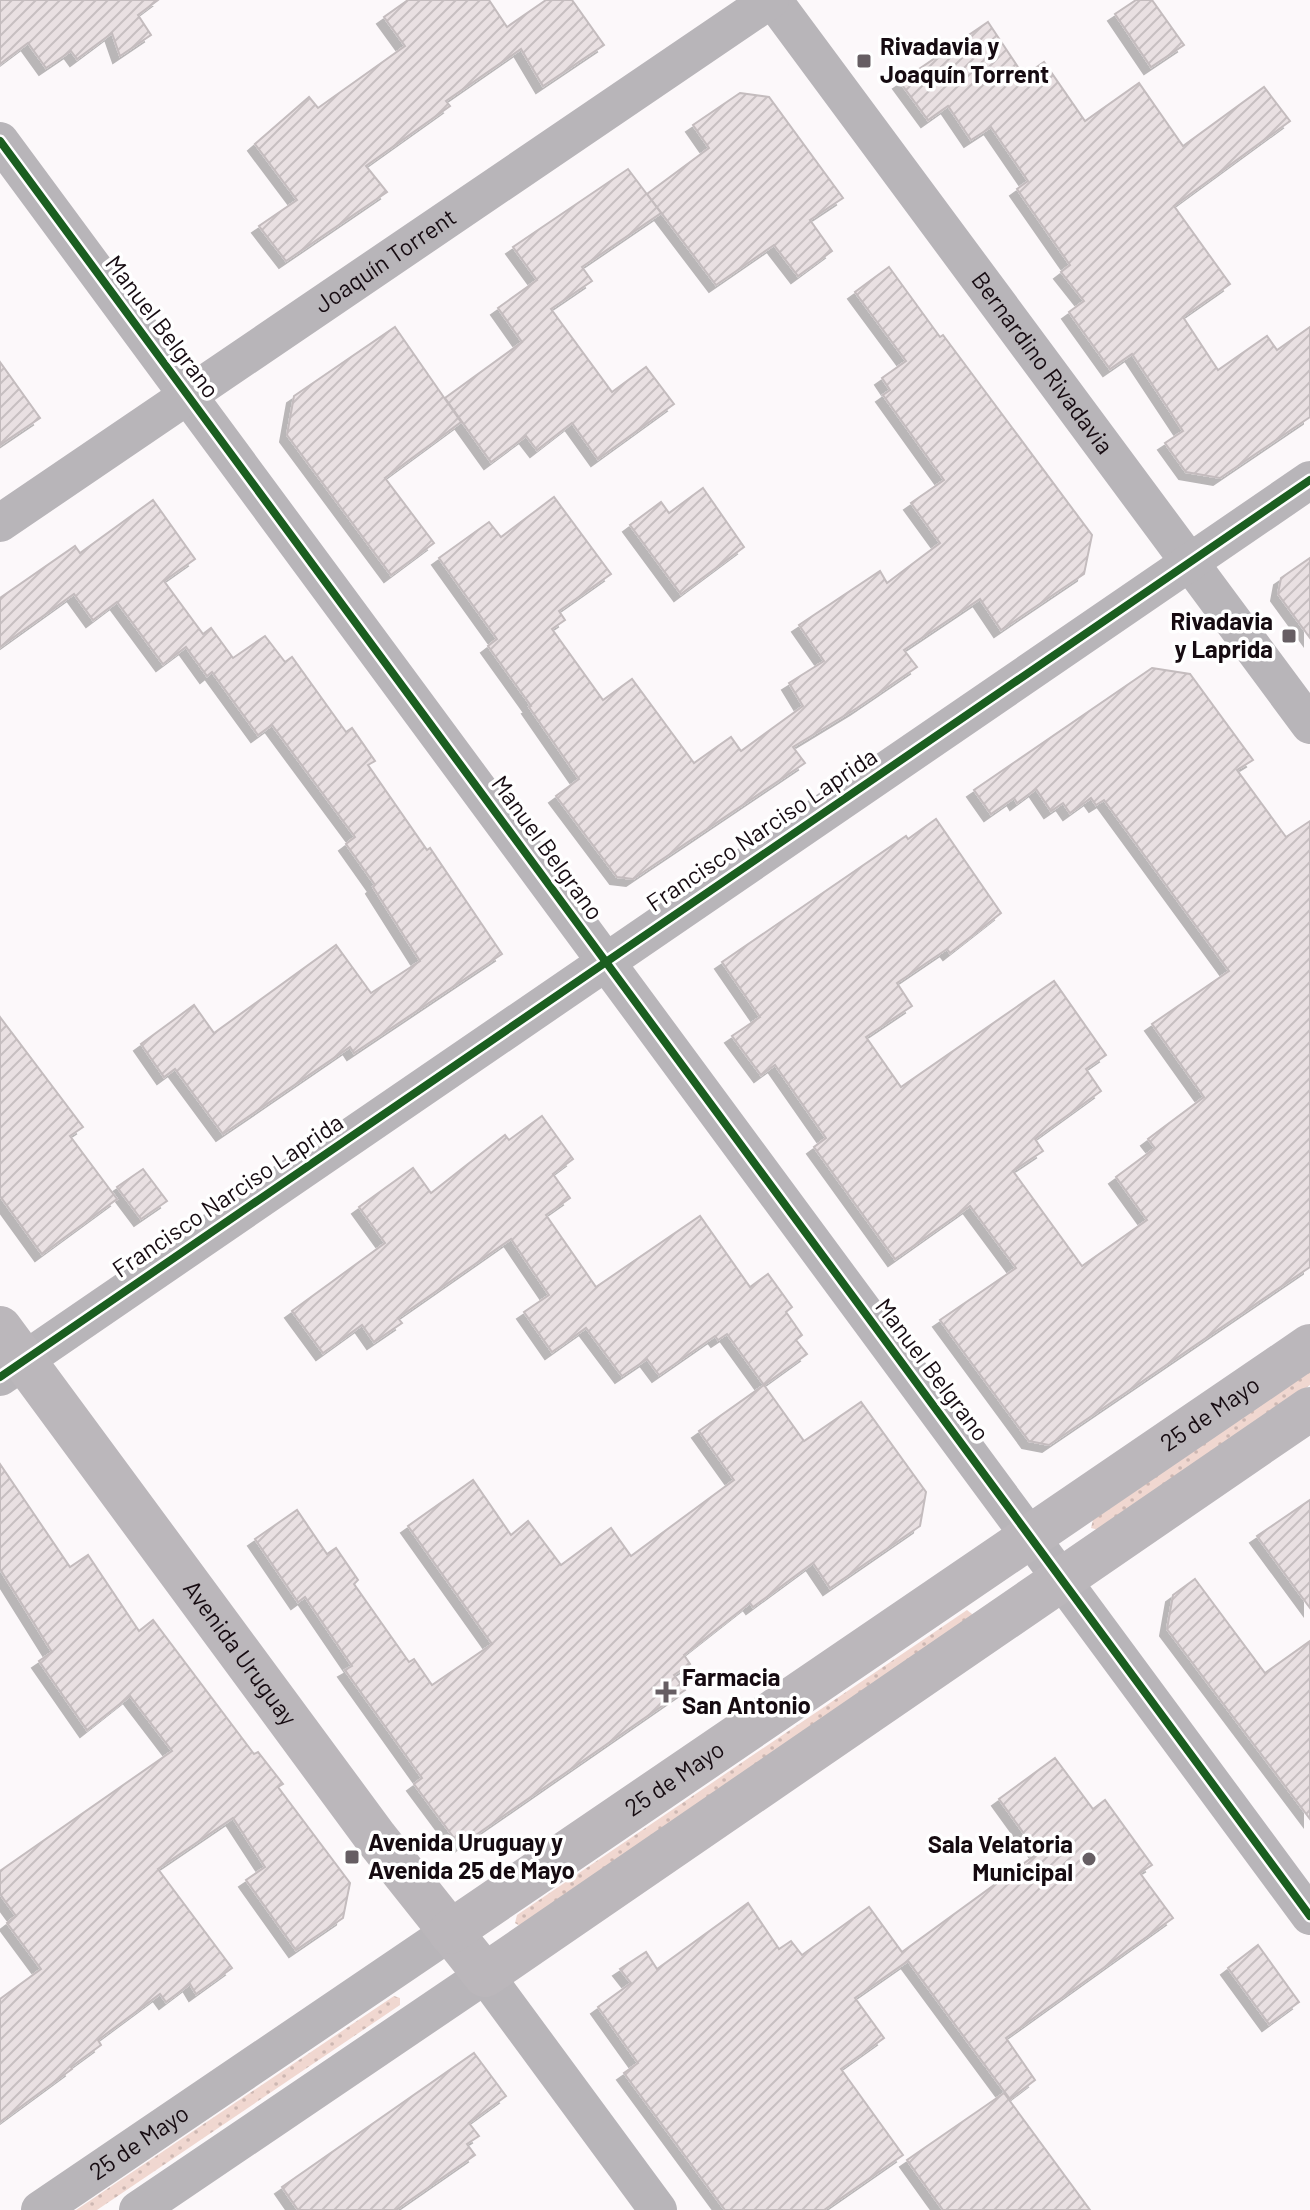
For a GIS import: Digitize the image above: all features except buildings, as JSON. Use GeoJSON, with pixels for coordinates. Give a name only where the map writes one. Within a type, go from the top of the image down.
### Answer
{"type":"FeatureCollection","features":[{"type":"Feature","properties":{"kind":"main road","name":"25 de Mayo"},"geometry":{"type":"LineString","coordinates":[[450,1932],[1310,1346]]}},
{"type":"Feature","properties":{"kind":"main road","name":"Avenida Uruguay"},"geometry":{"type":"LineString","coordinates":[[8,1355],[376,1838],[485,1975]]}},
{"type":"Feature","properties":{"kind":"main road"},"geometry":{"type":"LineString","coordinates":[[485,1975],[1310,1409]]}},
{"type":"Feature","properties":{"kind":"street","name":"Joaquín Torrent"},"geometry":{"type":"LineString","coordinates":[[0,523],[772,0]]}},
{"type":"Feature","properties":{"kind":"street","name":"Bernardino Rivadavia"},"geometry":{"type":"LineString","coordinates":[[772,0],[1310,725]]}},
{"type":"Feature","properties":{"kind":"street","name":"Manuel Belgrano"},"geometry":{"type":"LineString","coordinates":[[0,141],[1310,1916]]}},
{"type":"Feature","properties":{"kind":"street","name":"Francisco Narciso Laprida"},"geometry":{"type":"LineString","coordinates":[[8,1355],[606,962],[1310,480]]}},
{"type":"Feature","properties":{"kind":"street","name":"25 de Mayo"},"geometry":{"type":"LineString","coordinates":[[40,2210],[450,1932]]}},
{"type":"Feature","properties":{"kind":"street"},"geometry":{"type":"LineString","coordinates":[[138,2210],[485,1975],[658,2210]]}},
{"type":"Feature","properties":{"kind":"shaded area"},"geometry":{"type":"Polygon","coordinates":[[[1310,1371],[1310,1385],[1099,1530],[1091,1528],[1093,1520],[1310,1371]]]}},
{"type":"Feature","properties":{"kind":"shaded area"},"geometry":{"type":"Polygon","coordinates":[[[967,1610],[973,1615],[520,1926],[515,1923],[517,1915],[967,1610]]]}},
{"type":"Feature","properties":{"kind":"shaded area"},"geometry":{"type":"Polygon","coordinates":[[[394,1996],[400,1998],[400,2005],[97,2210],[76,2210],[394,1996]]]}},
{"type":"Feature","properties":{"kind":"cycle path"},"geometry":{"type":"LineString","coordinates":[[0,141],[1310,1916]]}},
{"type":"Feature","properties":{"kind":"cycle path"},"geometry":{"type":"LineString","coordinates":[[0,1377],[1310,480]]}},
{"type":"Feature","properties":{"kind":"place","name":"Rivadavia y Joaquín Torrent"},"geometry":{"type":"Point","coordinates":[864,61]}},
{"type":"Feature","properties":{"kind":"place","name":"Rivadavia y Laprida"},"geometry":{"type":"Point","coordinates":[1289,636]}},
{"type":"Feature","properties":{"kind":"place","name":"Farmacia San Antonio"},"geometry":{"type":"Point","coordinates":[666,1692]}},
{"type":"Feature","properties":{"kind":"place","name":"Avenida Uruguay y Avenida 25 de Mayo"},"geometry":{"type":"Point","coordinates":[352,1857]}},
{"type":"Feature","properties":{"kind":"place","name":"Sala Velatoria Municipal"},"geometry":{"type":"Point","coordinates":[1089,1859]}}]}
